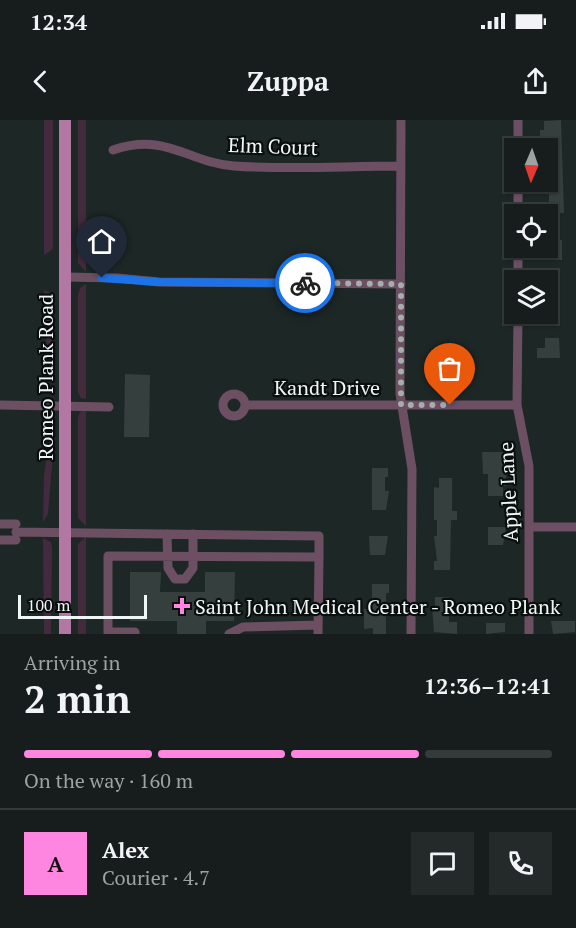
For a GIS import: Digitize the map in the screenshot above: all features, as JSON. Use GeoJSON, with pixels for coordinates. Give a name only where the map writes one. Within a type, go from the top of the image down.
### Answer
{"type":"FeatureCollection","features":[{"type":"Feature","properties":{"kind":"main road","name":"Romeo Plank Road"},"geometry":{"type":"LineString","coordinates":[[65,120],[65,634]]}},
{"type":"Feature","properties":{"kind":"street"},"geometry":{"type":"LineString","coordinates":[[401,120],[401,405],[412,469],[411,634]]}},
{"type":"Feature","properties":{"kind":"street"},"geometry":{"type":"LineString","coordinates":[[518,138],[519,120]]}},
{"type":"Feature","properties":{"kind":"street","name":"Elm Court"},"geometry":{"type":"LineString","coordinates":[[113,150],[134,144],[157,144],[234,166],[400,166]]}},
{"type":"Feature","properties":{"kind":"street"},"geometry":{"type":"LineString","coordinates":[[65,277],[123,278],[159,282],[401,284]]}},
{"type":"Feature","properties":{"kind":"street","name":"Apple Lane"},"geometry":{"type":"LineString","coordinates":[[518,324],[517,405],[528,455],[529,634]]}},
{"type":"Feature","properties":{"kind":"street"},"geometry":{"type":"LineString","coordinates":[[0,405],[65,404],[109,407]]}},
{"type":"Feature","properties":{"kind":"street","name":"Kandt Drive"},"geometry":{"type":"LineString","coordinates":[[245,405],[517,405]]}},
{"type":"Feature","properties":{"kind":"street"},"geometry":{"type":"LineString","coordinates":[[0,524],[16,532]]}},
{"type":"Feature","properties":{"kind":"street"},"geometry":{"type":"LineString","coordinates":[[529,527],[576,527]]}},
{"type":"Feature","properties":{"kind":"street"},"geometry":{"type":"LineString","coordinates":[[0,540],[16,532],[65,531],[319,536],[318,630],[243,627],[230,634]]}},
{"type":"Feature","properties":{"kind":"street"},"geometry":{"type":"LineString","coordinates":[[167,534],[170,574],[180,580],[190,574],[193,534]]}},
{"type":"Feature","properties":{"kind":"street"},"geometry":{"type":"LineString","coordinates":[[135,634],[135,632],[108,633],[108,556],[319,557]]}},
{"type":"Feature","properties":{"kind":"shaded area"},"geometry":{"type":"Polygon","coordinates":[[[44,120],[53,120],[53,249],[44,255],[44,120]]]}},
{"type":"Feature","properties":{"kind":"shaded area"},"geometry":{"type":"Polygon","coordinates":[[[78,120],[86,120],[86,272],[78,263],[78,120]]]}},
{"type":"Feature","properties":{"kind":"shaded area"},"geometry":{"type":"Polygon","coordinates":[[[86,284],[86,399],[81,398],[78,392],[78,295],[80,288],[86,284]]]}},
{"type":"Feature","properties":{"kind":"shaded area"},"geometry":{"type":"Polygon","coordinates":[[[44,290],[52,294],[53,369],[48,374],[44,290]]]}},
{"type":"Feature","properties":{"kind":"shaded area"},"geometry":{"type":"Polygon","coordinates":[[[86,410],[86,526],[78,518],[78,418],[80,412],[86,410]]]}},
{"type":"Feature","properties":{"kind":"shaded area"},"geometry":{"type":"Polygon","coordinates":[[[48,445],[53,453],[48,514],[43,522],[44,476],[48,445]]]}},
{"type":"Feature","properties":{"kind":"shaded area"},"geometry":{"type":"Polygon","coordinates":[[[86,537],[86,634],[78,634],[78,544],[86,537]]]}},
{"type":"Feature","properties":{"kind":"shaded area"},"geometry":{"type":"Polygon","coordinates":[[[43,538],[51,542],[52,548],[51,634],[44,634],[43,538]]]}},
{"type":"Feature","properties":{"kind":"building"},"geometry":{"type":"Polygon","coordinates":[[[561,120],[564,213],[558,213],[558,204],[541,204],[549,203],[549,192],[558,192],[558,138],[540,138],[540,130],[544,130],[544,121],[561,120]]]}},
{"type":"Feature","properties":{"kind":"building"},"geometry":{"type":"Polygon","coordinates":[[[558,240],[562,240],[562,260],[540,260],[540,258],[558,258],[558,240]]]}},
{"type":"Feature","properties":{"kind":"building"},"geometry":{"type":"Polygon","coordinates":[[[545,338],[559,338],[560,358],[537,358],[537,348],[545,348],[545,338]]]}},
{"type":"Feature","properties":{"kind":"building"},"geometry":{"type":"Polygon","coordinates":[[[125,374],[150,375],[149,437],[124,437],[125,374]]]}},
{"type":"Feature","properties":{"kind":"building"},"geometry":{"type":"Polygon","coordinates":[[[482,452],[506,452],[506,486],[503,486],[503,496],[488,496],[488,474],[483,474],[482,452]]]}},
{"type":"Feature","properties":{"kind":"building"},"geometry":{"type":"Polygon","coordinates":[[[372,468],[388,468],[388,477],[385,477],[385,491],[389,491],[386,510],[372,510],[372,468]]]}},
{"type":"Feature","properties":{"kind":"building"},"geometry":{"type":"Polygon","coordinates":[[[439,478],[452,478],[452,511],[457,511],[457,520],[451,520],[450,570],[434,570],[434,561],[437,561],[434,536],[437,536],[437,520],[434,520],[434,487],[439,488],[439,478]]]}},
{"type":"Feature","properties":{"kind":"building"},"geometry":{"type":"Polygon","coordinates":[[[488,527],[506,527],[503,545],[488,545],[488,527]]]}},
{"type":"Feature","properties":{"kind":"building"},"geometry":{"type":"Polygon","coordinates":[[[369,536],[388,536],[385,555],[370,555],[369,536]]]}},
{"type":"Feature","properties":{"kind":"building","name":"Saint John Medical Center - Romeo Plank"},"geometry":{"type":"Polygon","coordinates":[[[130,572],[161,572],[160,592],[205,592],[205,572],[235,572],[234,621],[206,621],[206,634],[177,634],[177,621],[130,621],[130,572]]]}},
{"type":"Feature","properties":{"kind":"building"},"geometry":{"type":"Polygon","coordinates":[[[372,584],[389,584],[389,593],[386,593],[386,634],[373,634],[373,628],[364,629],[364,609],[372,609],[372,584]]]}},
{"type":"Feature","properties":{"kind":"building"},"geometry":{"type":"Polygon","coordinates":[[[435,597],[449,597],[449,622],[457,622],[457,634],[434,632],[432,607],[435,607],[435,597]]]}},
{"type":"Feature","properties":{"kind":"building"},"geometry":{"type":"Polygon","coordinates":[[[551,621],[575,621],[575,632],[553,634],[551,621]]]}},
{"type":"Feature","properties":{"kind":"building"},"geometry":{"type":"Polygon","coordinates":[[[486,623],[505,623],[505,632],[486,634],[486,623]]]}},
{"type":"Feature","properties":{"kind":"way so far"},"geometry":{"type":"LineString","coordinates":[[305,283],[401,284],[401,405],[450,405]]}},
{"type":"Feature","properties":{"kind":"place","name":"Saint John Medical Center - Romeo Plank"},"geometry":{"type":"Point","coordinates":[182,606]}},
{"type":"Feature","properties":{"kind":"route"},"geometry":{"type":"LineString","coordinates":[[102,278],[159,282],[305,283]]}}]}
